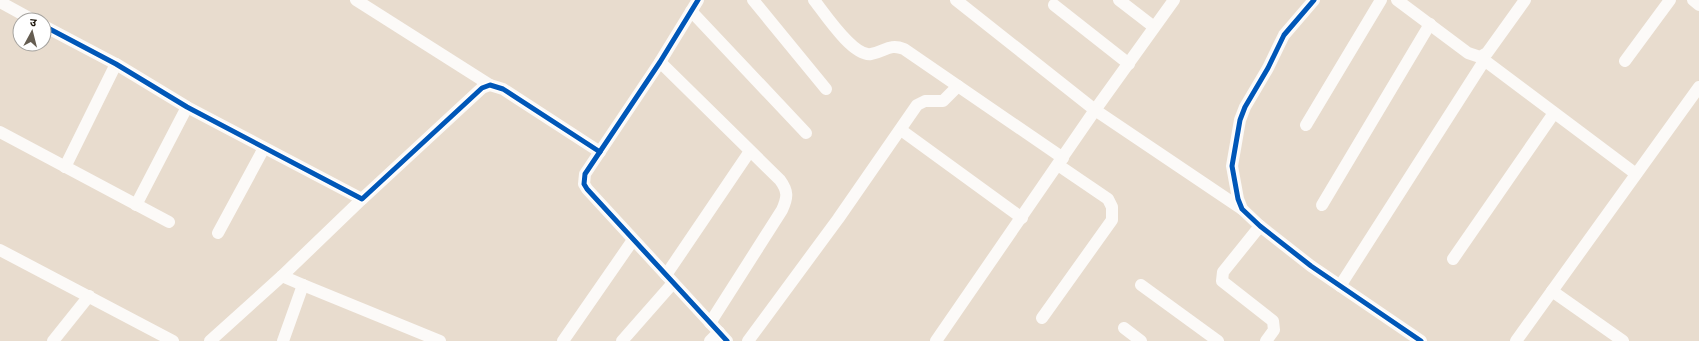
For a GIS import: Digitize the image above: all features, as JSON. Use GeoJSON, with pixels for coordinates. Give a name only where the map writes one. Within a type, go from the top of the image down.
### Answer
{"type":"FeatureCollection","features":[{"type":"Feature","properties":{"kind":"street"},"geometry":{"type":"LineString","coordinates":[[356,0],[490,85],[503,89],[600,152]]}},
{"type":"Feature","properties":{"kind":"street"},"geometry":{"type":"LineString","coordinates":[[698,0],[660,62],[585,174],[584,184],[633,240],[727,341]]}},
{"type":"Feature","properties":{"kind":"street"},"geometry":{"type":"LineString","coordinates":[[753,0],[826,89]]}},
{"type":"Feature","properties":{"kind":"street"},"geometry":{"type":"LineString","coordinates":[[814,0],[848,42],[860,52],[869,54],[891,46],[899,47],[958,86],[1061,162],[1108,199],[1112,207],[1112,220],[1042,318]]}},
{"type":"Feature","properties":{"kind":"street"},"geometry":{"type":"LineString","coordinates":[[956,0],[1095,110],[1242,209],[1260,226],[1311,266],[1421,341]]}},
{"type":"Feature","properties":{"kind":"street"},"geometry":{"type":"LineString","coordinates":[[1119,0],[1154,27]]}},
{"type":"Feature","properties":{"kind":"street"},"geometry":{"type":"LineString","coordinates":[[936,341],[1061,162],[1095,110],[1174,0]]}},
{"type":"Feature","properties":{"kind":"street"},"geometry":{"type":"LineString","coordinates":[[1242,209],[1236,191],[1232,166],[1240,120],[1245,107],[1268,68],[1284,34],[1314,0]]}},
{"type":"Feature","properties":{"kind":"street"},"geometry":{"type":"LineString","coordinates":[[1306,125],[1382,0]]}},
{"type":"Feature","properties":{"kind":"street"},"geometry":{"type":"LineString","coordinates":[[1398,0],[1468,53],[1482,59],[1636,174]]}},
{"type":"Feature","properties":{"kind":"street"},"geometry":{"type":"LineString","coordinates":[[1340,286],[1482,59],[1525,0]]}},
{"type":"Feature","properties":{"kind":"street"},"geometry":{"type":"LineString","coordinates":[[1625,61],[1670,0]]}},
{"type":"Feature","properties":{"kind":"street"},"geometry":{"type":"LineString","coordinates":[[1693,0],[1699,5]]}},
{"type":"Feature","properties":{"kind":"street"},"geometry":{"type":"LineString","coordinates":[[0,2],[18,12]]}},
{"type":"Feature","properties":{"kind":"street"},"geometry":{"type":"LineString","coordinates":[[1054,5],[1129,64]]}},
{"type":"Feature","properties":{"kind":"street"},"geometry":{"type":"LineString","coordinates":[[691,11],[806,133]]}},
{"type":"Feature","properties":{"kind":"street"},"geometry":{"type":"LineString","coordinates":[[1322,205],[1430,24]]}},
{"type":"Feature","properties":{"kind":"street"},"geometry":{"type":"LineString","coordinates":[[52,30],[116,64],[187,107],[362,200]]}},
{"type":"Feature","properties":{"kind":"street"},"geometry":{"type":"LineString","coordinates":[[660,62],[780,180],[786,188],[788,195],[782,210],[714,327],[710,341]]}},
{"type":"Feature","properties":{"kind":"street"},"geometry":{"type":"LineString","coordinates":[[65,167],[116,64]]}},
{"type":"Feature","properties":{"kind":"street"},"geometry":{"type":"LineString","coordinates":[[210,341],[282,276],[482,88],[490,85]]}},
{"type":"Feature","properties":{"kind":"street"},"geometry":{"type":"LineString","coordinates":[[748,341],[838,219],[920,102],[942,101],[946,99],[958,86]]}},
{"type":"Feature","properties":{"kind":"street"},"geometry":{"type":"LineString","coordinates":[[1516,341],[1699,86]]}},
{"type":"Feature","properties":{"kind":"street"},"geometry":{"type":"LineString","coordinates":[[136,205],[187,107]]}},
{"type":"Feature","properties":{"kind":"street"},"geometry":{"type":"LineString","coordinates":[[1453,259],[1554,113]]}},
{"type":"Feature","properties":{"kind":"street"},"geometry":{"type":"LineString","coordinates":[[901,130],[1022,218]]}},
{"type":"Feature","properties":{"kind":"street"},"geometry":{"type":"LineString","coordinates":[[0,132],[169,222]]}},
{"type":"Feature","properties":{"kind":"street"},"geometry":{"type":"LineString","coordinates":[[218,233],[264,148]]}},
{"type":"Feature","properties":{"kind":"street"},"geometry":{"type":"LineString","coordinates":[[622,341],[669,279],[750,151]]}},
{"type":"Feature","properties":{"kind":"street"},"geometry":{"type":"LineString","coordinates":[[1260,226],[1223,272],[1222,281],[1274,322],[1274,330],[1266,341]]}},
{"type":"Feature","properties":{"kind":"street"},"geometry":{"type":"LineString","coordinates":[[563,341],[633,240]]}},
{"type":"Feature","properties":{"kind":"street"},"geometry":{"type":"LineString","coordinates":[[0,250],[173,341]]}},
{"type":"Feature","properties":{"kind":"street"},"geometry":{"type":"LineString","coordinates":[[282,276],[303,286],[440,341]]}},
{"type":"Feature","properties":{"kind":"street"},"geometry":{"type":"LineString","coordinates":[[1141,285],[1218,341]]}},
{"type":"Feature","properties":{"kind":"street"},"geometry":{"type":"LineString","coordinates":[[283,341],[303,286]]}},
{"type":"Feature","properties":{"kind":"street"},"geometry":{"type":"LineString","coordinates":[[1552,291],[1623,341]]}},
{"type":"Feature","properties":{"kind":"street"},"geometry":{"type":"LineString","coordinates":[[53,341],[89,296]]}},
{"type":"Feature","properties":{"kind":"street"},"geometry":{"type":"LineString","coordinates":[[1124,328],[1141,341]]}},
{"type":"Feature","properties":{"kind":"cycle path"},"geometry":{"type":"LineString","coordinates":[[698,0],[660,62],[585,174],[584,184],[727,341]]}},
{"type":"Feature","properties":{"kind":"cycle path"},"geometry":{"type":"LineString","coordinates":[[1314,0],[1284,35],[1268,68],[1245,107],[1240,120],[1232,166],[1238,199],[1242,209],[1260,226],[1311,266],[1421,341]]}},
{"type":"Feature","properties":{"kind":"cycle path"},"geometry":{"type":"LineString","coordinates":[[52,30],[116,64],[187,107],[362,199],[482,88],[490,85],[503,89],[600,152]]}}]}
